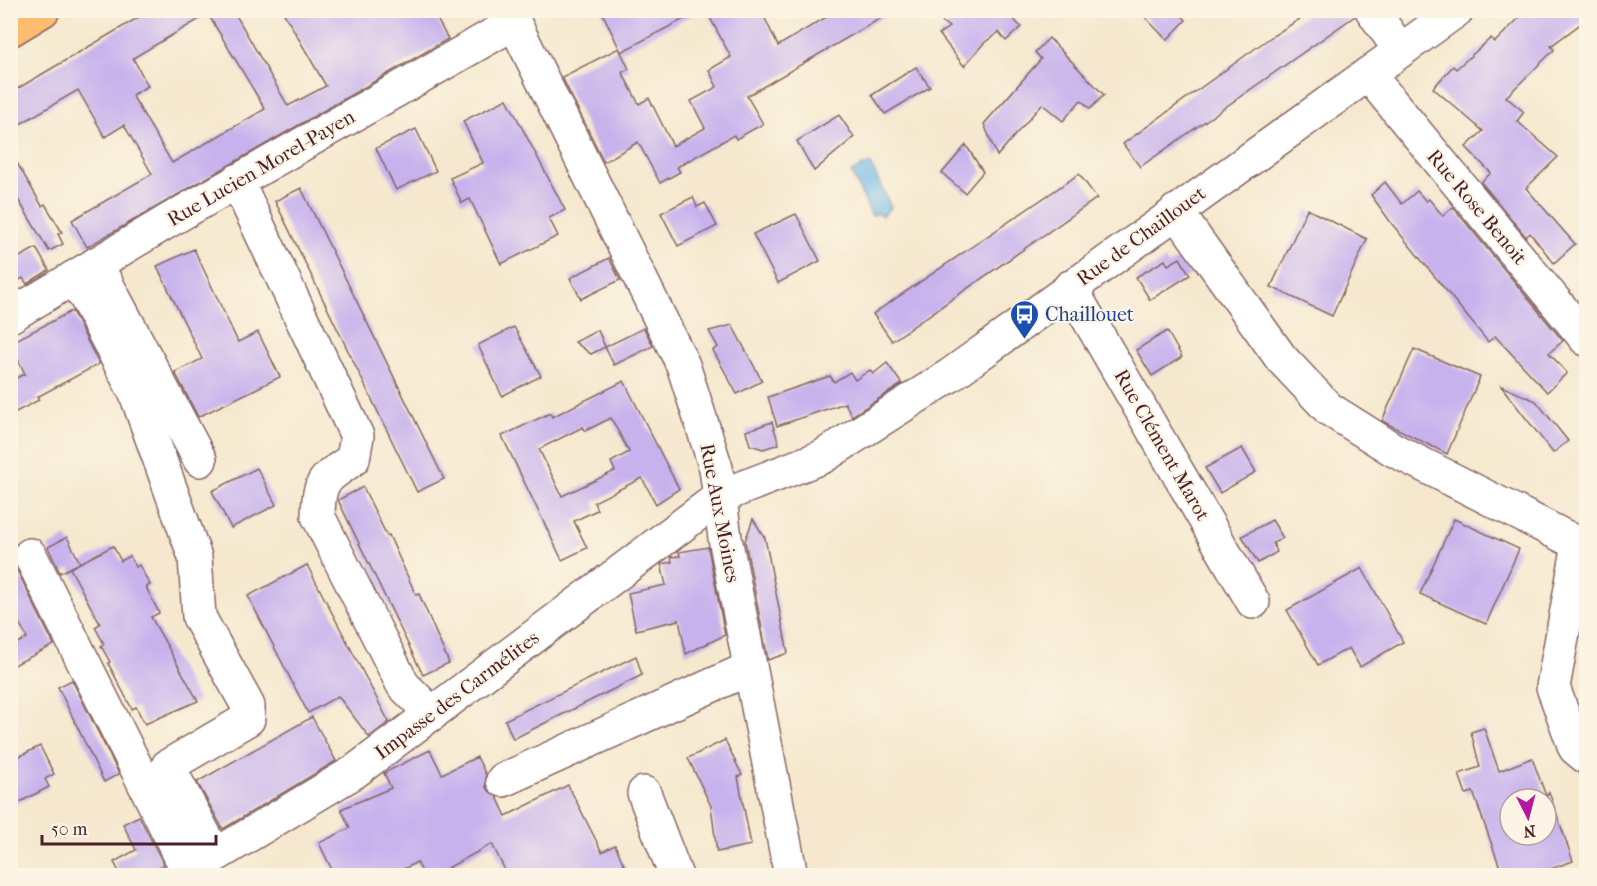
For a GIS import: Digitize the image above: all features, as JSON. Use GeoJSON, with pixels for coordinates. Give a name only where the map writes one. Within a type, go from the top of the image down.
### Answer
{"type":"FeatureCollection","features":[{"type":"Feature","properties":{"kind":"main road"},"geometry":{"type":"LineString","coordinates":[[10,30],[43,10]]}},
{"type":"Feature","properties":{"kind":"street"},"geometry":{"type":"LineString","coordinates":[[1372,10],[1400,50]]}},
{"type":"Feature","properties":{"kind":"street","name":"Rue de Chaillouet"},"geometry":{"type":"LineString","coordinates":[[721,496],[822,457],[949,376],[1457,10]]}},
{"type":"Feature","properties":{"kind":"street","name":"Rue Lucien Morel-Payen"},"geometry":{"type":"LineString","coordinates":[[10,316],[511,17]]}},
{"type":"Feature","properties":{"kind":"street","name":"Rue Aux Moines"},"geometry":{"type":"LineString","coordinates":[[511,17],[683,365],[716,468],[725,538],[791,876]]}},
{"type":"Feature","properties":{"kind":"street","name":"Rue Rose Benoit"},"geometry":{"type":"LineString","coordinates":[[1368,74],[1587,339]]}},
{"type":"Feature","properties":{"kind":"street"},"geometry":{"type":"LineString","coordinates":[[237,182],[357,436],[353,459],[322,481],[318,495],[318,516],[403,684],[432,714]]}},
{"type":"Feature","properties":{"kind":"street"},"geometry":{"type":"LineString","coordinates":[[1176,211],[1281,358],[1329,409],[1394,450],[1580,544],[1553,687],[1575,748],[1587,757]]}},
{"type":"Feature","properties":{"kind":"street"},"geometry":{"type":"LineString","coordinates":[[85,271],[200,460]]}},
{"type":"Feature","properties":{"kind":"street"},"geometry":{"type":"LineString","coordinates":[[85,271],[85,296],[136,394],[195,557],[199,617],[248,706],[248,719],[168,766],[195,867]]}},
{"type":"Feature","properties":{"kind":"street","name":"Rue Clément Marot"},"geometry":{"type":"LineString","coordinates":[[1070,287],[1253,602]]}},
{"type":"Feature","properties":{"kind":"street","name":"Impasse des Carmélites"},"geometry":{"type":"LineString","coordinates":[[195,867],[354,772],[721,496]]}},
{"type":"Feature","properties":{"kind":"street"},"geometry":{"type":"LineString","coordinates":[[30,555],[195,867]]}},
{"type":"Feature","properties":{"kind":"street"},"geometry":{"type":"LineString","coordinates":[[503,780],[750,668]]}},
{"type":"Feature","properties":{"kind":"street"},"geometry":{"type":"LineString","coordinates":[[644,793],[676,876]]}},
{"type":"Feature","properties":{"kind":"street"},"geometry":{"type":"LineString","coordinates":[[768,876],[784,838]]}},
{"type":"Feature","properties":{"kind":"water"},"geometry":{"type":"Polygon","coordinates":[[[870,163],[891,207],[882,216],[877,213],[872,216],[851,172],[870,163]]]}},
{"type":"Feature","properties":{"kind":"building"},"geometry":{"type":"Polygon","coordinates":[[[151,10],[233,10],[288,106],[326,86],[282,10],[432,10],[448,39],[87,247],[72,220],[152,174],[124,125],[105,137],[78,90],[10,130],[10,93],[151,10]],[[208,14],[133,58],[148,86],[132,95],[172,163],[265,109],[208,14]]]}},
{"type":"Feature","properties":{"kind":"building"},"geometry":{"type":"Polygon","coordinates":[[[601,10],[701,10],[621,52],[601,10]]]}},
{"type":"Feature","properties":{"kind":"building"},"geometry":{"type":"Polygon","coordinates":[[[706,10],[761,10],[778,46],[838,10],[895,10],[747,96],[763,124],[736,139],[734,135],[677,167],[680,172],[660,183],[638,142],[604,162],[562,77],[619,48],[629,69],[622,72],[639,104],[649,98],[673,146],[705,128],[691,101],[717,87],[709,70],[731,57],[706,10]]]}},
{"type":"Feature","properties":{"kind":"building"},"geometry":{"type":"Polygon","coordinates":[[[927,10],[1005,10],[1021,27],[1006,41],[999,32],[984,43],[964,66],[939,34],[949,27],[927,10]]]}},
{"type":"Feature","properties":{"kind":"building"},"geometry":{"type":"Polygon","coordinates":[[[1138,10],[1177,10],[1186,20],[1167,40],[1138,10]]]}},
{"type":"Feature","properties":{"kind":"building"},"geometry":{"type":"Polygon","coordinates":[[[1314,10],[1353,10],[1355,16],[1140,167],[1123,144],[1271,37],[1314,10]]]}},
{"type":"Feature","properties":{"kind":"building"},"geometry":{"type":"Polygon","coordinates":[[[1527,10],[1587,10],[1587,19],[1551,46],[1554,50],[1506,97],[1524,112],[1517,121],[1558,157],[1526,188],[1575,244],[1554,263],[1530,233],[1526,237],[1481,182],[1491,173],[1466,147],[1483,131],[1433,88],[1453,66],[1456,69],[1491,38],[1495,42],[1527,10]]]}},
{"type":"Feature","properties":{"kind":"building"},"geometry":{"type":"Polygon","coordinates":[[[1049,38],[1104,95],[1090,109],[1081,100],[1063,121],[1042,104],[997,156],[984,124],[1041,59],[1035,52],[1049,38]]]}},
{"type":"Feature","properties":{"kind":"building"},"geometry":{"type":"Polygon","coordinates":[[[916,67],[930,87],[885,114],[872,95],[916,67]]]}},
{"type":"Feature","properties":{"kind":"building"},"geometry":{"type":"Polygon","coordinates":[[[507,99],[565,210],[549,218],[558,236],[501,264],[470,199],[462,203],[450,178],[483,163],[463,121],[507,99]]]}},
{"type":"Feature","properties":{"kind":"building"},"geometry":{"type":"Polygon","coordinates":[[[839,115],[854,137],[814,171],[797,141],[839,115]]]}},
{"type":"Feature","properties":{"kind":"building"},"geometry":{"type":"Polygon","coordinates":[[[416,129],[436,171],[396,190],[376,148],[416,129]]]}},
{"type":"Feature","properties":{"kind":"building"},"geometry":{"type":"Polygon","coordinates":[[[966,145],[983,172],[965,193],[942,173],[966,145]]]}},
{"type":"Feature","properties":{"kind":"building"},"geometry":{"type":"Polygon","coordinates":[[[10,151],[42,206],[45,204],[62,232],[58,234],[63,244],[49,251],[10,186],[10,151]]]}},
{"type":"Feature","properties":{"kind":"building"},"geometry":{"type":"Polygon","coordinates":[[[1079,174],[1097,198],[892,341],[873,314],[1079,174]]]}},
{"type":"Feature","properties":{"kind":"building"},"geometry":{"type":"Polygon","coordinates":[[[1385,182],[1402,204],[1417,191],[1426,201],[1429,199],[1443,216],[1453,207],[1563,341],[1549,353],[1567,373],[1547,392],[1495,336],[1488,342],[1392,224],[1371,195],[1385,182]]]}},
{"type":"Feature","properties":{"kind":"building"},"geometry":{"type":"Polygon","coordinates":[[[301,188],[444,479],[417,492],[275,201],[301,188]]]}},
{"type":"Feature","properties":{"kind":"building"},"geometry":{"type":"Polygon","coordinates":[[[693,197],[697,207],[705,203],[717,226],[678,246],[661,213],[693,197]]]}},
{"type":"Feature","properties":{"kind":"building"},"geometry":{"type":"Polygon","coordinates":[[[1307,209],[1367,239],[1332,316],[1271,287],[1307,209]]]}},
{"type":"Feature","properties":{"kind":"building"},"geometry":{"type":"Polygon","coordinates":[[[796,214],[820,261],[778,283],[753,234],[796,214]]]}},
{"type":"Feature","properties":{"kind":"building"},"geometry":{"type":"Polygon","coordinates":[[[36,248],[49,270],[27,284],[23,278],[10,285],[10,262],[36,248]]]}},
{"type":"Feature","properties":{"kind":"building"},"geometry":{"type":"Polygon","coordinates":[[[194,249],[238,342],[258,332],[280,377],[198,417],[175,372],[202,359],[157,266],[194,249]]]}},
{"type":"Feature","properties":{"kind":"building"},"geometry":{"type":"Polygon","coordinates":[[[609,258],[620,280],[581,299],[570,278],[609,258]]]}},
{"type":"Feature","properties":{"kind":"building"},"geometry":{"type":"Polygon","coordinates":[[[1180,258],[1190,275],[1150,300],[1136,277],[1165,260],[1168,265],[1180,258]]]}},
{"type":"Feature","properties":{"kind":"building"},"geometry":{"type":"Polygon","coordinates":[[[72,311],[99,364],[37,397],[39,400],[10,415],[10,381],[25,374],[10,343],[72,311]]]}},
{"type":"Feature","properties":{"kind":"building"},"geometry":{"type":"Polygon","coordinates":[[[732,325],[762,381],[737,394],[713,350],[718,347],[709,331],[732,325]]]}},
{"type":"Feature","properties":{"kind":"building"},"geometry":{"type":"Polygon","coordinates":[[[514,327],[541,376],[502,396],[478,345],[514,327]]]}},
{"type":"Feature","properties":{"kind":"building"},"geometry":{"type":"Polygon","coordinates":[[[644,328],[653,346],[614,365],[605,347],[644,328]]]}},
{"type":"Feature","properties":{"kind":"building"},"geometry":{"type":"Polygon","coordinates":[[[598,330],[605,347],[591,354],[575,342],[598,330]]]}},
{"type":"Feature","properties":{"kind":"building"},"geometry":{"type":"Polygon","coordinates":[[[1167,331],[1182,357],[1152,376],[1136,350],[1167,331]]]}},
{"type":"Feature","properties":{"kind":"building"},"geometry":{"type":"Polygon","coordinates":[[[1414,349],[1480,377],[1447,454],[1382,421],[1414,349]]]}},
{"type":"Feature","properties":{"kind":"building"},"geometry":{"type":"Polygon","coordinates":[[[887,363],[902,384],[852,416],[845,403],[777,426],[768,397],[830,376],[834,382],[850,372],[855,380],[870,370],[873,374],[887,363]]]}},
{"type":"Feature","properties":{"kind":"building"},"geometry":{"type":"Polygon","coordinates":[[[624,381],[679,489],[656,504],[642,478],[594,502],[597,510],[574,521],[587,548],[562,560],[502,436],[550,413],[552,417],[624,381]],[[611,418],[585,431],[583,427],[539,449],[562,496],[615,471],[611,462],[629,452],[611,418]]]}},
{"type":"Feature","properties":{"kind":"building"},"geometry":{"type":"Polygon","coordinates":[[[1501,386],[1536,401],[1568,441],[1553,453],[1501,386]]]}},
{"type":"Feature","properties":{"kind":"building"},"geometry":{"type":"Polygon","coordinates":[[[772,422],[779,444],[763,449],[750,445],[746,431],[772,422]]]}},
{"type":"Feature","properties":{"kind":"building"},"geometry":{"type":"Polygon","coordinates":[[[1242,448],[1256,472],[1220,493],[1205,468],[1242,448]]]}},
{"type":"Feature","properties":{"kind":"building"},"geometry":{"type":"Polygon","coordinates":[[[257,468],[276,505],[231,528],[212,491],[257,468]]]}},
{"type":"Feature","properties":{"kind":"building"},"geometry":{"type":"Polygon","coordinates":[[[363,487],[387,536],[389,535],[416,595],[419,594],[449,663],[423,675],[338,500],[363,487]]]}},
{"type":"Feature","properties":{"kind":"building"},"geometry":{"type":"Polygon","coordinates":[[[753,519],[765,538],[788,653],[768,660],[745,541],[753,519]]]}},
{"type":"Feature","properties":{"kind":"building"},"geometry":{"type":"Polygon","coordinates":[[[1454,519],[1519,549],[1486,624],[1420,594],[1454,519]]]}},
{"type":"Feature","properties":{"kind":"building"},"geometry":{"type":"Polygon","coordinates":[[[1272,520],[1283,538],[1273,543],[1277,552],[1258,563],[1242,536],[1272,520]]]}},
{"type":"Feature","properties":{"kind":"building"},"geometry":{"type":"Polygon","coordinates":[[[67,537],[80,563],[60,573],[48,547],[67,537]]]}},
{"type":"Feature","properties":{"kind":"building"},"geometry":{"type":"Polygon","coordinates":[[[113,546],[121,561],[130,556],[136,567],[139,565],[150,585],[146,587],[159,613],[151,617],[198,701],[145,724],[136,707],[132,709],[108,663],[110,662],[101,646],[104,644],[95,627],[100,624],[70,568],[113,546]]]}},
{"type":"Feature","properties":{"kind":"building"},"geometry":{"type":"Polygon","coordinates":[[[708,547],[725,635],[686,654],[679,620],[636,630],[628,593],[666,585],[661,564],[672,562],[671,557],[680,556],[679,552],[708,547]]]}},
{"type":"Feature","properties":{"kind":"building"},"geometry":{"type":"Polygon","coordinates":[[[10,556],[54,645],[10,667],[10,647],[27,638],[10,605],[10,556]]]}},
{"type":"Feature","properties":{"kind":"building"},"geometry":{"type":"Polygon","coordinates":[[[307,565],[389,722],[369,737],[338,696],[308,713],[248,596],[307,565]]]}},
{"type":"Feature","properties":{"kind":"building"},"geometry":{"type":"Polygon","coordinates":[[[1362,568],[1403,642],[1360,667],[1349,648],[1318,665],[1287,610],[1362,568]]]}},
{"type":"Feature","properties":{"kind":"building"},"geometry":{"type":"Polygon","coordinates":[[[636,656],[642,675],[513,739],[505,720],[636,656]]]}},
{"type":"Feature","properties":{"kind":"building"},"geometry":{"type":"Polygon","coordinates":[[[72,680],[119,774],[104,782],[58,687],[72,680]]]}},
{"type":"Feature","properties":{"kind":"building"},"geometry":{"type":"Polygon","coordinates":[[[312,717],[336,761],[223,829],[197,782],[312,717]]]}},
{"type":"Feature","properties":{"kind":"building"},"geometry":{"type":"Polygon","coordinates":[[[1484,728],[1499,771],[1532,758],[1543,787],[1498,787],[1498,847],[1558,847],[1558,818],[1573,861],[1531,876],[1503,876],[1473,792],[1466,794],[1459,774],[1480,767],[1471,732],[1484,728]]]}},
{"type":"Feature","properties":{"kind":"building"},"geometry":{"type":"Polygon","coordinates":[[[725,740],[742,775],[738,777],[751,845],[717,852],[711,806],[688,758],[725,740]]]}},
{"type":"Feature","properties":{"kind":"building"},"geometry":{"type":"Polygon","coordinates":[[[40,746],[54,774],[45,779],[49,787],[16,804],[10,794],[10,761],[40,746]]]}},
{"type":"Feature","properties":{"kind":"building"},"geometry":{"type":"Polygon","coordinates":[[[430,750],[442,774],[477,757],[486,775],[486,788],[497,797],[506,816],[568,785],[602,852],[615,845],[629,876],[508,876],[492,844],[433,876],[424,876],[417,862],[390,876],[335,876],[319,843],[350,828],[341,809],[391,788],[384,773],[430,750]]]}},
{"type":"Feature","properties":{"kind":"building"},"geometry":{"type":"Polygon","coordinates":[[[139,816],[164,865],[143,876],[121,876],[114,862],[136,850],[123,824],[139,816]]]}},
{"type":"Feature","properties":{"kind":"place","name":"Chaillouet"},"geometry":{"type":"Point","coordinates":[1024,340]}}]}
